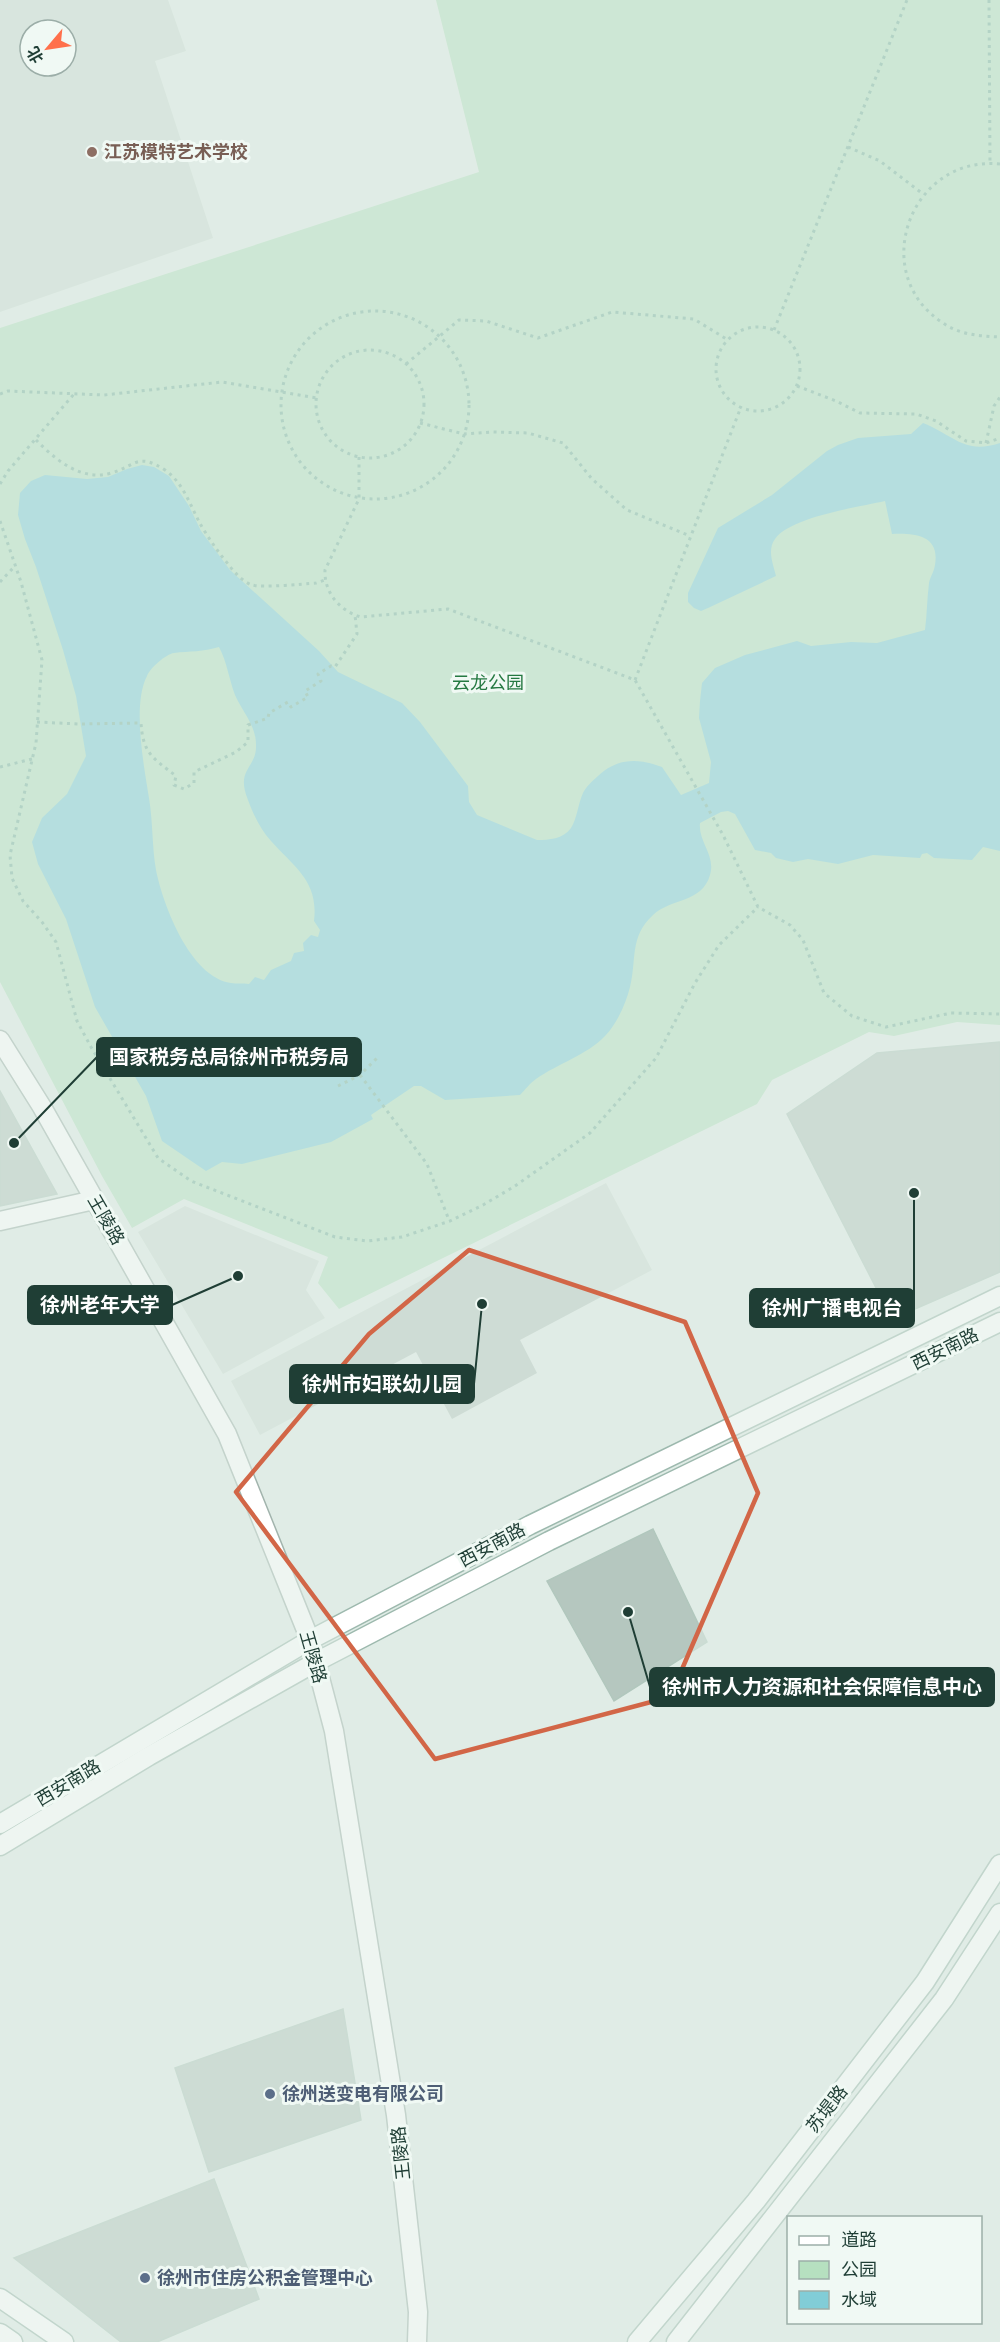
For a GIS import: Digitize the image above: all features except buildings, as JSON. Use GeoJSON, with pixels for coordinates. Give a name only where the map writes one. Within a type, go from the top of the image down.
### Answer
{"type":"FeatureCollection","features":[{"type":"Feature","properties":{"kind":"main road","name":"王陵路"},"geometry":{"type":"LineString","coordinates":[[0,1040],[42,1107],[227,1434],[310,1640],[334,1731],[396,2115],[418,2312],[417,2342]]}},
{"type":"Feature","properties":{"kind":"main road"},"geometry":{"type":"LineString","coordinates":[[0,1221],[94,1200]]}},
{"type":"Feature","properties":{"kind":"main road","name":"西安南路"},"geometry":{"type":"LineString","coordinates":[[0,1824],[310,1640],[530,1525],[1000,1296]]}},
{"type":"Feature","properties":{"kind":"main road","name":"西安南路"},"geometry":{"type":"LineString","coordinates":[[0,1846],[149,1756],[316,1662],[549,1541],[1000,1322]]}},
{"type":"Feature","properties":{"kind":"main road","name":"苏堤路"},"geometry":{"type":"LineString","coordinates":[[637,2342],[756,2201],[918,1991],[1000,1864]]}},
{"type":"Feature","properties":{"kind":"main road","name":"苏堤路"},"geometry":{"type":"LineString","coordinates":[[676,2342],[944,1999],[1000,1913]]}},
{"type":"Feature","properties":{"kind":"main road"},"geometry":{"type":"LineString","coordinates":[[0,2298],[64,2342]]}},
{"type":"Feature","properties":{"kind":"main road"},"geometry":{"type":"LineString","coordinates":[[0,2333],[13,2342]]}},
{"type":"Feature","properties":{"kind":"path"},"geometry":{"type":"LineString","coordinates":[[774,330],[908,0]]}},
{"type":"Feature","properties":{"kind":"path"},"geometry":{"type":"LineString","coordinates":[[989,0],[990,164]]}},
{"type":"Feature","properties":{"kind":"path"},"geometry":{"type":"LineString","coordinates":[[848,147],[880,161],[923,194]]}},
{"type":"Feature","properties":{"kind":"path"},"geometry":{"type":"LineString","coordinates":[[1000,164],[970,165],[944,176],[923,194],[908,219],[903,248],[907,278],[921,303],[943,324],[970,335],[1000,337]]}},
{"type":"Feature","properties":{"kind":"path"},"geometry":{"type":"LineString","coordinates":[[381,310],[412,317],[440,335],[458,359],[468,388],[469,418],[460,447],[442,472],[418,489],[389,499],[359,499],[331,489],[306,471],[288,444],[280,412],[282,393],[283,380],[296,350],[319,327],[348,313],[381,310]]}},
{"type":"Feature","properties":{"kind":"path"},"geometry":{"type":"LineString","coordinates":[[406,364],[459,320],[486,321],[538,338],[612,312],[694,319],[728,340]]}},
{"type":"Feature","properties":{"kind":"path"},"geometry":{"type":"LineString","coordinates":[[760,326],[774,330],[785,337],[794,347],[799,359],[800,373],[789,397],[773,408],[753,411],[728,399],[720,387],[716,373],[717,358],[728,340],[746,328],[760,326]]}},
{"type":"Feature","properties":{"kind":"path"},"geometry":{"type":"LineString","coordinates":[[373,350],[391,355],[406,364],[417,378],[423,395],[423,412],[420,423],[407,443],[393,453],[376,458],[359,457],[343,451],[329,440],[320,424],[316,406],[317,398],[318,388],[326,372],[339,359],[356,352],[373,350]]}},
{"type":"Feature","properties":{"kind":"path"},"geometry":{"type":"LineString","coordinates":[[0,394],[8,391],[104,395],[222,382],[317,398]]}},
{"type":"Feature","properties":{"kind":"path"},"geometry":{"type":"LineString","coordinates":[[796,386],[860,413],[916,414],[936,421],[966,441],[986,443],[1000,438]]}},
{"type":"Feature","properties":{"kind":"path"},"geometry":{"type":"LineString","coordinates":[[0,484],[8,471],[74,394]]}},
{"type":"Feature","properties":{"kind":"path"},"geometry":{"type":"LineString","coordinates":[[986,443],[994,406],[1000,397]]}},
{"type":"Feature","properties":{"kind":"path"},"geometry":{"type":"LineString","coordinates":[[635,680],[741,407]]}},
{"type":"Feature","properties":{"kind":"path"},"geometry":{"type":"LineString","coordinates":[[420,423],[464,434],[528,433],[563,444],[592,479],[627,510],[690,536]]}},
{"type":"Feature","properties":{"kind":"path"},"geometry":{"type":"LineString","coordinates":[[36,440],[56,460],[77,471],[95,475],[111,473],[132,462],[143,461],[157,465],[172,475],[216,549],[243,579],[253,585],[316,583],[325,580]]}},
{"type":"Feature","properties":{"kind":"path"},"geometry":{"type":"LineString","coordinates":[[359,457],[359,499],[325,570],[325,580],[330,592],[347,613],[361,617],[448,609],[635,680],[723,835],[758,908],[790,925],[803,940],[824,993],[852,1016],[886,1027],[951,1013],[1000,1014]]}},
{"type":"Feature","properties":{"kind":"path"},"geometry":{"type":"LineString","coordinates":[[0,521],[16,566],[42,660],[32,759],[10,855],[12,878],[23,901],[56,942],[77,1021],[158,1158],[191,1181],[335,1237],[367,1241],[402,1237],[450,1221],[514,1186],[590,1133],[656,1058],[694,983],[719,945],[758,908]]}},
{"type":"Feature","properties":{"kind":"path"},"geometry":{"type":"LineString","coordinates":[[0,582],[16,566]]}},
{"type":"Feature","properties":{"kind":"path"},"geometry":{"type":"LineString","coordinates":[[37,722],[141,723],[142,741],[152,757],[176,776],[174,785],[184,789],[194,783],[194,772],[236,752],[248,742],[248,725],[268,718],[269,713],[288,702],[291,707],[308,697],[305,691],[321,681],[318,674],[331,666],[335,667],[357,634],[355,615]]}},
{"type":"Feature","properties":{"kind":"path"},"geometry":{"type":"LineString","coordinates":[[0,765],[32,759]]}},
{"type":"Feature","properties":{"kind":"path"},"geometry":{"type":"LineString","coordinates":[[338,1086],[360,1075],[379,1056]]}},
{"type":"Feature","properties":{"kind":"path"},"geometry":{"type":"LineString","coordinates":[[360,1075],[427,1164],[450,1221]]}},
{"type":"Feature","properties":{"kind":"highlighted area"},"geometry":{"type":"Polygon","coordinates":[[[469,1250],[685,1322],[758,1493],[670,1697],[435,1759],[236,1492],[369,1334],[469,1250]]]}},
{"type":"Feature","properties":{"kind":"shaded area","name":"江苏模特艺术学校"},"geometry":{"type":"Polygon","coordinates":[[[0,0],[168,0],[186,51],[155,61],[213,238],[0,312],[0,0]]]}},
{"type":"Feature","properties":{"kind":"shaded area"},"geometry":{"type":"Polygon","coordinates":[[[606,1183],[652,1270],[520,1340],[537,1373],[452,1419],[416,1352],[260,1435],[231,1381],[606,1183]]]}},
{"type":"Feature","properties":{"kind":"shaded area"},"geometry":{"type":"Polygon","coordinates":[[[185,1206],[319,1261],[306,1290],[325,1318],[223,1374],[138,1232],[185,1206]]]}},
{"type":"Feature","properties":{"kind":"green space","name":"云龙公园"},"geometry":{"type":"Polygon","coordinates":[[[436,0],[1000,0],[1000,1025],[957,1022],[894,1036],[869,1032],[772,1080],[757,1104],[339,1309],[318,1283],[328,1257],[184,1199],[132,1228],[102,1176],[0,982],[0,328],[479,172],[436,0]]]}},
{"type":"Feature","properties":{"kind":"water","name":"云龙公园"},"geometry":{"type":"Polygon","coordinates":[[[923,423],[968,445],[977,447],[1000,443],[1000,851],[983,847],[972,860],[934,858],[927,853],[922,854],[920,858],[873,855],[838,864],[808,859],[793,862],[776,858],[771,853],[755,850],[735,814],[728,811],[721,812],[700,823],[700,830],[711,861],[710,875],[706,884],[693,895],[660,910],[645,923],[637,940],[628,993],[613,1026],[598,1043],[536,1079],[520,1095],[445,1100],[421,1086],[414,1086],[371,1115],[373,1119],[331,1142],[242,1164],[222,1162],[206,1171],[162,1141],[146,1096],[95,1007],[66,919],[38,864],[32,842],[42,818],[67,794],[86,756],[76,696],[18,515],[20,493],[31,481],[45,475],[87,479],[108,477],[142,465],[154,467],[169,476],[189,506],[201,531],[230,570],[319,651],[338,672],[402,703],[420,722],[468,786],[469,802],[477,815],[542,840],[556,838],[568,832],[586,789],[605,770],[620,763],[636,761],[662,767],[681,795],[709,783],[711,762],[699,718],[702,683],[715,668],[745,655],[797,641],[811,646],[851,642],[877,643],[925,630],[929,583],[935,565],[934,547],[917,535],[892,534],[885,501],[826,514],[783,531],[775,539],[771,548],[776,576],[701,611],[688,602],[688,593],[718,528],[772,495],[827,451],[838,445],[858,438],[911,434],[923,423]],[[219,647],[174,653],[155,665],[143,688],[140,703],[140,736],[156,870],[172,920],[191,954],[203,968],[216,978],[231,983],[249,984],[255,977],[264,980],[271,970],[291,961],[294,953],[304,951],[303,943],[311,935],[318,937],[320,930],[314,921],[315,907],[309,885],[264,832],[248,800],[244,781],[255,753],[255,738],[251,725],[235,695],[219,647]]]}},
{"type":"Feature","properties":{"kind":"place","name":"江苏模特艺术学校"},"geometry":{"type":"Point","coordinates":[92,152]}},
{"type":"Feature","properties":{"kind":"place","name":"国家税务总局徐州市税务局"},"geometry":{"type":"Point","coordinates":[14,1143]}},
{"type":"Feature","properties":{"kind":"place","name":"徐州广播电视台"},"geometry":{"type":"Point","coordinates":[914,1193]}},
{"type":"Feature","properties":{"kind":"place","name":"徐州老年大学"},"geometry":{"type":"Point","coordinates":[238,1276]}},
{"type":"Feature","properties":{"kind":"place","name":"徐州市妇联幼儿园"},"geometry":{"type":"Point","coordinates":[482,1304]}},
{"type":"Feature","properties":{"kind":"place","name":"徐州市人力资源和社会保障信息中心"},"geometry":{"type":"Point","coordinates":[628,1612]}},
{"type":"Feature","properties":{"kind":"place","name":"徐州送变电有限公司"},"geometry":{"type":"Point","coordinates":[270,2094]}},
{"type":"Feature","properties":{"kind":"place","name":"徐州市住房公积金管理中心"},"geometry":{"type":"Point","coordinates":[145,2278]}}]}
